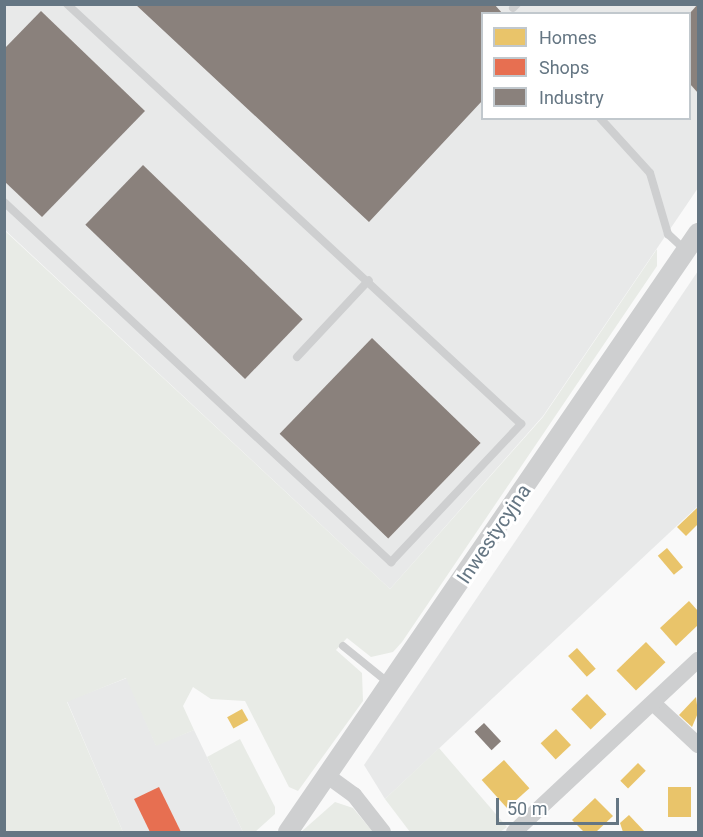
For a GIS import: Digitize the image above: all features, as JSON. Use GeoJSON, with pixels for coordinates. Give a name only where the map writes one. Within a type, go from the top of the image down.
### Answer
{"type":"FeatureCollection","features":[{"type":"Feature","properties":{"kind":"street","name":"Inwestycyjna"},"geometry":{"type":"LineString","coordinates":[[288,832],[329,777],[699,233]]}},
{"type":"Feature","properties":{"kind":"street"},"geometry":{"type":"LineString","coordinates":[[514,832],[699,660]]}},
{"type":"Feature","properties":{"kind":"street"},"geometry":{"type":"LineString","coordinates":[[653,703],[699,744]]}},
{"type":"Feature","properties":{"kind":"street"},"geometry":{"type":"LineString","coordinates":[[329,777],[354,795],[383,832]]}},
{"type":"Feature","properties":{"kind":"lane"},"geometry":{"type":"LineString","coordinates":[[4,202],[391,562],[521,424],[369,280],[67,4]]}},
{"type":"Feature","properties":{"kind":"lane"},"geometry":{"type":"LineString","coordinates":[[602,120],[650,173],[668,234],[686,251]]}},
{"type":"Feature","properties":{"kind":"lane"},"geometry":{"type":"LineString","coordinates":[[297,357],[369,280]]}},
{"type":"Feature","properties":{"kind":"lane"},"geometry":{"type":"LineString","coordinates":[[343,646],[391,685]]}},
{"type":"Feature","properties":{"kind":"shaded area"},"geometry":{"type":"Polygon","coordinates":[[[4,5],[698,5],[698,188],[543,416],[390,589],[5,230],[4,5]]]}},
{"type":"Feature","properties":{"kind":"shaded area"},"geometry":{"type":"Polygon","coordinates":[[[4,230],[390,589],[543,417],[657,249],[657,266],[402,642],[393,652],[371,657],[347,638],[336,650],[362,673],[363,701],[298,791],[289,787],[245,701],[211,699],[193,687],[183,706],[194,730],[156,746],[126,678],[67,702],[123,832],[5,832],[4,230]]]}},
{"type":"Feature","properties":{"kind":"shaded area"},"geometry":{"type":"Polygon","coordinates":[[[698,271],[698,506],[385,799],[364,765],[698,271]]]}},
{"type":"Feature","properties":{"kind":"shaded area"},"geometry":{"type":"Polygon","coordinates":[[[127,678],[156,745],[194,730],[243,832],[123,832],[67,701],[127,678]]]}},
{"type":"Feature","properties":{"kind":"shaded area"},"geometry":{"type":"Polygon","coordinates":[[[240,739],[275,807],[275,814],[255,832],[243,832],[207,757],[240,739]]]}},
{"type":"Feature","properties":{"kind":"shaded area"},"geometry":{"type":"Polygon","coordinates":[[[439,748],[507,827],[500,832],[410,832],[385,799],[439,748]]]}},
{"type":"Feature","properties":{"kind":"shaded area"},"geometry":{"type":"Polygon","coordinates":[[[335,802],[353,808],[373,832],[301,832],[335,802]]]}},
{"type":"Feature","properties":{"kind":"building: Homes"},"geometry":{"type":"Polygon","coordinates":[[[697,508],[698,524],[686,536],[677,527],[697,508]]]}},
{"type":"Feature","properties":{"kind":"building: Homes"},"geometry":{"type":"Polygon","coordinates":[[[667,548],[683,567],[674,575],[658,556],[667,548]]]}},
{"type":"Feature","properties":{"kind":"building: Homes"},"geometry":{"type":"Polygon","coordinates":[[[689,601],[698,611],[698,625],[676,646],[660,628],[689,601]]]}},
{"type":"Feature","properties":{"kind":"building: Homes"},"geometry":{"type":"Polygon","coordinates":[[[646,642],[665,662],[636,691],[617,670],[646,642]]]}},
{"type":"Feature","properties":{"kind":"building: Homes"},"geometry":{"type":"Polygon","coordinates":[[[577,648],[596,669],[587,677],[568,656],[577,648]]]}},
{"type":"Feature","properties":{"kind":"building: Homes"},"geometry":{"type":"Polygon","coordinates":[[[587,694],[606,714],[591,729],[571,709],[587,694]]]}},
{"type":"Feature","properties":{"kind":"building: Homes"},"geometry":{"type":"Polygon","coordinates":[[[696,697],[698,713],[692,727],[679,715],[696,697]]]}},
{"type":"Feature","properties":{"kind":"building: Homes"},"geometry":{"type":"Polygon","coordinates":[[[242,709],[248,720],[233,729],[227,717],[242,709]]]}},
{"type":"Feature","properties":{"kind":"building: Homes"},"geometry":{"type":"Polygon","coordinates":[[[556,729],[571,745],[556,759],[541,743],[556,729]]]}},
{"type":"Feature","properties":{"kind":"building: Homes"},"geometry":{"type":"Polygon","coordinates":[[[504,760],[529,788],[507,808],[482,780],[504,760]]]}},
{"type":"Feature","properties":{"kind":"building: Homes"},"geometry":{"type":"Polygon","coordinates":[[[638,763],[646,771],[628,788],[620,781],[638,763]]]}},
{"type":"Feature","properties":{"kind":"building: Homes"},"geometry":{"type":"Polygon","coordinates":[[[668,787],[691,787],[691,817],[668,817],[668,787]]]}},
{"type":"Feature","properties":{"kind":"building: Homes"},"geometry":{"type":"Polygon","coordinates":[[[595,798],[613,816],[596,832],[584,832],[572,820],[595,798]]]}},
{"type":"Feature","properties":{"kind":"building: Homes"},"geometry":{"type":"Polygon","coordinates":[[[629,815],[645,832],[623,832],[620,823],[629,815]]]}},
{"type":"Feature","properties":{"kind":"building: Shops"},"geometry":{"type":"Polygon","coordinates":[[[159,787],[181,832],[150,832],[134,799],[159,787]]]}},
{"type":"Feature","properties":{"kind":"building: Industry"},"geometry":{"type":"Polygon","coordinates":[[[135,4],[494,4],[501,12],[481,12],[481,102],[369,222],[135,4]]]}},
{"type":"Feature","properties":{"kind":"building: Industry"},"geometry":{"type":"Polygon","coordinates":[[[698,4],[698,93],[691,85],[691,12],[698,4]]]}},
{"type":"Feature","properties":{"kind":"building: Industry"},"geometry":{"type":"Polygon","coordinates":[[[41,11],[145,111],[42,217],[4,181],[4,49],[41,11]]]}},
{"type":"Feature","properties":{"kind":"building: Industry"},"geometry":{"type":"Polygon","coordinates":[[[143,165],[303,319],[245,379],[85,225],[143,165]]]}},
{"type":"Feature","properties":{"kind":"building: Industry"},"geometry":{"type":"Polygon","coordinates":[[[372,338],[481,443],[388,539],[280,434],[372,338]]]}},
{"type":"Feature","properties":{"kind":"building: Industry"},"geometry":{"type":"Polygon","coordinates":[[[484,723],[501,741],[492,750],[474,732],[484,723]]]}}]}
